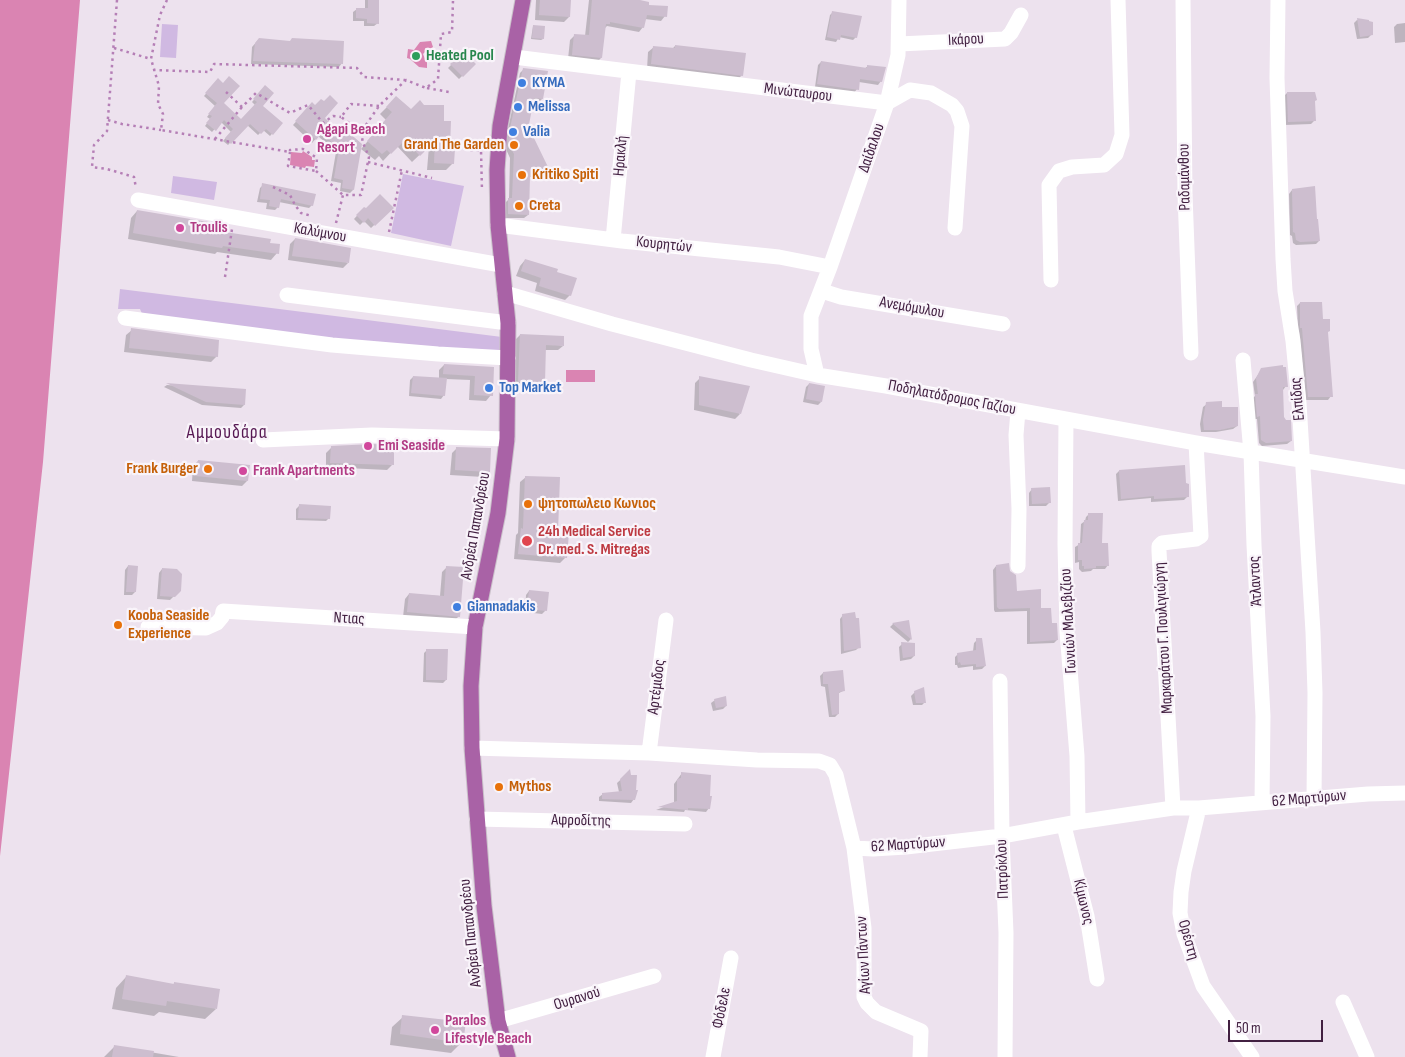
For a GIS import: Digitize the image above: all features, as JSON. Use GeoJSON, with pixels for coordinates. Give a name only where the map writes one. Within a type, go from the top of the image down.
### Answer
{"type":"FeatureCollection","features":[{"type":"Feature","properties":{"kind":"main road","name":"Ανδρέα Παπανδρέου"},"geometry":{"type":"LineString","coordinates":[[508,1057],[498,1021],[484,906],[472,748],[471,686],[475,627],[495,530],[507,439],[508,323],[498,224],[497,170],[500,126],[523,0]]}},
{"type":"Feature","properties":{"kind":"street","name":"Δαίδαλου"},"geometry":{"type":"LineString","coordinates":[[817,375],[811,349],[810,325],[814,308],[830,268],[894,78],[899,44],[899,0]]}},
{"type":"Feature","properties":{"kind":"street"},"geometry":{"type":"LineString","coordinates":[[1052,280],[1049,185],[1059,171],[1072,167],[1104,165],[1116,154],[1122,136],[1118,0]]}},
{"type":"Feature","properties":{"kind":"street","name":"Ραδαμάνθου"},"geometry":{"type":"LineString","coordinates":[[1183,0],[1185,195],[1191,353]]}},
{"type":"Feature","properties":{"kind":"street","name":"Ελπίδας"},"geometry":{"type":"LineString","coordinates":[[1278,0],[1277,78],[1285,291],[1293,341],[1299,403],[1315,693],[1314,799]]}},
{"type":"Feature","properties":{"kind":"street","name":"Ικάρου"},"geometry":{"type":"LineString","coordinates":[[899,44],[1005,39],[1021,15]]}},
{"type":"Feature","properties":{"kind":"street","name":"Μινώταυρου"},"geometry":{"type":"LineString","coordinates":[[514,57],[887,103]]}},
{"type":"Feature","properties":{"kind":"street","name":"Ηρακλή"},"geometry":{"type":"LineString","coordinates":[[614,240],[629,72]]}},
{"type":"Feature","properties":{"kind":"street"},"geometry":{"type":"LineString","coordinates":[[887,103],[910,90],[922,91],[944,100],[957,111],[962,126],[962,137],[956,228]]}},
{"type":"Feature","properties":{"kind":"street","name":"Καλύμνου"},"geometry":{"type":"LineString","coordinates":[[138,200],[501,265]]}},
{"type":"Feature","properties":{"kind":"street","name":"Κουρητών"},"geometry":{"type":"LineString","coordinates":[[498,224],[614,240],[779,257],[830,268]]}},
{"type":"Feature","properties":{"kind":"street","name":"Ανεμόμυλου"},"geometry":{"type":"LineString","coordinates":[[822,291],[841,296],[1003,324]]}},
{"type":"Feature","properties":{"kind":"street","name":"Ποδηλατόδρομος Γαζίου"},"geometry":{"type":"LineString","coordinates":[[505,293],[612,324],[817,375],[1302,462],[1405,477]]}},
{"type":"Feature","properties":{"kind":"street"},"geometry":{"type":"LineString","coordinates":[[287,295],[508,323]]}},
{"type":"Feature","properties":{"kind":"street"},"geometry":{"type":"LineString","coordinates":[[125,318],[332,345],[508,358]]}},
{"type":"Feature","properties":{"kind":"street","name":"Άτλαντος"},"geometry":{"type":"LineString","coordinates":[[1243,360],[1251,453],[1263,716],[1262,803]]}},
{"type":"Feature","properties":{"kind":"street"},"geometry":{"type":"LineString","coordinates":[[1018,411],[1016,435],[1019,509],[1018,566]]}},
{"type":"Feature","properties":{"kind":"street","name":"Γωνιών Μαλεβιζίου"},"geometry":{"type":"LineString","coordinates":[[1066,419],[1065,544],[1067,632],[1077,756],[1071,824]]}},
{"type":"Feature","properties":{"kind":"street"},"geometry":{"type":"LineString","coordinates":[[263,440],[372,436],[507,439]]}},
{"type":"Feature","properties":{"kind":"street","name":"Μαρκαράτου Γ. Πουλιγιώργη"},"geometry":{"type":"LineString","coordinates":[[1173,808],[1159,546],[1162,543],[1196,540],[1201,536],[1196,443]]}},
{"type":"Feature","properties":{"kind":"street","name":"Ντιας"},"geometry":{"type":"LineString","coordinates":[[148,627],[206,628],[217,623],[222,617],[223,611],[475,627]]}},
{"type":"Feature","properties":{"kind":"street","name":"Αρτέμιδος"},"geometry":{"type":"LineString","coordinates":[[649,753],[666,620]]}},
{"type":"Feature","properties":{"kind":"street","name":"Πατρόκλου"},"geometry":{"type":"LineString","coordinates":[[1000,681],[1002,836],[1006,933],[1004,1057]]}},
{"type":"Feature","properties":{"kind":"street","name":"62 Μαρτύρων"},"geometry":{"type":"LineString","coordinates":[[472,748],[649,753],[757,760],[819,761],[830,765],[836,775],[854,848],[873,849],[1002,836],[1173,808],[1199,808],[1368,794],[1405,793]]}},
{"type":"Feature","properties":{"kind":"street","name":"Ορέστη"},"geometry":{"type":"LineString","coordinates":[[1199,808],[1181,892],[1180,913],[1184,934],[1203,986],[1252,1057]]}},
{"type":"Feature","properties":{"kind":"street","name":"Αφροδίτης"},"geometry":{"type":"LineString","coordinates":[[477,819],[685,824]]}},
{"type":"Feature","properties":{"kind":"street","name":"Κίμωνος"},"geometry":{"type":"LineString","coordinates":[[1071,824],[1097,979]]}},
{"type":"Feature","properties":{"kind":"street","name":"Αγίων Πάντων"},"geometry":{"type":"LineString","coordinates":[[854,848],[864,928],[864,997],[876,1012],[921,1031],[920,1057]]}},
{"type":"Feature","properties":{"kind":"street","name":"Φόδελε"},"geometry":{"type":"LineString","coordinates":[[712,1057],[731,958]]}},
{"type":"Feature","properties":{"kind":"street","name":"Ουρανού"},"geometry":{"type":"LineString","coordinates":[[498,1021],[550,1008],[654,976]]}},
{"type":"Feature","properties":{"kind":"street"},"geometry":{"type":"LineString","coordinates":[[1343,1002],[1367,1057]]}},
{"type":"Feature","properties":{"kind":"path"},"geometry":{"type":"LineString","coordinates":[[117,0],[107,131],[94,145],[92,167],[107,169],[134,177]]}},
{"type":"Feature","properties":{"kind":"path"},"geometry":{"type":"LineString","coordinates":[[161,130],[162,114],[158,104],[159,86],[151,59],[160,15],[167,0]]}},
{"type":"Feature","properties":{"kind":"path"},"geometry":{"type":"LineString","coordinates":[[426,88],[438,80],[441,34],[452,32],[453,0]]}},
{"type":"Feature","properties":{"kind":"path"},"geometry":{"type":"LineString","coordinates":[[114,48],[151,59]]}},
{"type":"Feature","properties":{"kind":"path"},"geometry":{"type":"LineString","coordinates":[[153,70],[210,72],[214,64],[357,68],[364,77],[406,80],[426,88],[449,92]]}},
{"type":"Feature","properties":{"kind":"path"},"geometry":{"type":"LineString","coordinates":[[361,132],[379,106],[406,80]]}},
{"type":"Feature","properties":{"kind":"path"},"geometry":{"type":"LineString","coordinates":[[226,92],[242,107]]}},
{"type":"Feature","properties":{"kind":"path"},"geometry":{"type":"LineString","coordinates":[[215,139],[256,93],[290,113],[308,105],[323,123],[333,116],[341,117],[361,132],[363,144],[369,157],[361,195],[343,195],[316,171],[288,166],[290,152]]}},
{"type":"Feature","properties":{"kind":"path"},"geometry":{"type":"LineString","coordinates":[[341,117],[351,104],[379,106]]}},
{"type":"Feature","properties":{"kind":"path"},"geometry":{"type":"LineString","coordinates":[[108,120],[122,124],[290,152],[290,150],[303,150],[317,158],[316,171]]}},
{"type":"Feature","properties":{"kind":"path"},"geometry":{"type":"LineString","coordinates":[[470,150],[481,150],[482,191]]}},
{"type":"Feature","properties":{"kind":"path"},"geometry":{"type":"LineString","coordinates":[[368,162],[432,178]]}},
{"type":"Feature","properties":{"kind":"path"},"geometry":{"type":"LineString","coordinates":[[388,237],[402,170]]}},
{"type":"Feature","properties":{"kind":"path"},"geometry":{"type":"LineString","coordinates":[[273,187],[290,194],[301,213],[319,218]]}},
{"type":"Feature","properties":{"kind":"path"},"geometry":{"type":"LineString","coordinates":[[335,226],[343,195]]}},
{"type":"Feature","properties":{"kind":"path"},"geometry":{"type":"LineString","coordinates":[[226,277],[234,218]]}},
{"type":"Feature","properties":{"kind":"shaded area"},"geometry":{"type":"Polygon","coordinates":[[[0,0],[80,0],[43,462],[0,856],[0,0]]]}},
{"type":"Feature","properties":{"kind":"shaded area"},"geometry":{"type":"Polygon","coordinates":[[[162,24],[178,25],[176,58],[160,57],[162,24]]]}},
{"type":"Feature","properties":{"kind":"shaded area","name":"Heated Pool"},"geometry":{"type":"Polygon","coordinates":[[[431,41],[433,47],[423,54],[427,60],[427,68],[419,67],[407,58],[408,49],[414,50],[420,42],[431,41]]]}},
{"type":"Feature","properties":{"kind":"shaded area"},"geometry":{"type":"Polygon","coordinates":[[[303,151],[312,157],[312,160],[315,160],[314,167],[306,166],[305,168],[290,165],[291,152],[302,153],[303,151]]]}},
{"type":"Feature","properties":{"kind":"shaded area"},"geometry":{"type":"Polygon","coordinates":[[[403,174],[464,186],[451,246],[391,233],[403,174]]]}},
{"type":"Feature","properties":{"kind":"shaded area"},"geometry":{"type":"Polygon","coordinates":[[[173,176],[217,182],[214,200],[171,193],[173,176]]]}},
{"type":"Feature","properties":{"kind":"shaded area"},"geometry":{"type":"Polygon","coordinates":[[[120,289],[502,337],[503,355],[404,347],[143,316],[140,309],[118,309],[120,289]]]}},
{"type":"Feature","properties":{"kind":"shaded area"},"geometry":{"type":"Polygon","coordinates":[[[566,370],[595,370],[595,382],[566,382],[566,370]]]}},
{"type":"Feature","properties":{"kind":"building"},"geometry":{"type":"Polygon","coordinates":[[[368,0],[379,0],[379,24],[367,23],[367,19],[356,18],[356,8],[368,8],[368,0]]]}},
{"type":"Feature","properties":{"kind":"building"},"geometry":{"type":"Polygon","coordinates":[[[540,0],[571,0],[570,17],[539,15],[540,0]]]}},
{"type":"Feature","properties":{"kind":"building"},"geometry":{"type":"Polygon","coordinates":[[[592,0],[640,0],[649,2],[649,5],[668,6],[667,17],[647,15],[644,28],[610,22],[610,24],[606,24],[602,58],[572,55],[574,34],[589,35],[592,0]]]}},
{"type":"Feature","properties":{"kind":"building"},"geometry":{"type":"Polygon","coordinates":[[[832,11],[862,16],[857,38],[841,35],[840,40],[827,37],[832,11]]]}},
{"type":"Feature","properties":{"kind":"building"},"geometry":{"type":"Polygon","coordinates":[[[1357,18],[1373,22],[1373,35],[1360,37],[1357,18]]]}},
{"type":"Feature","properties":{"kind":"building"},"geometry":{"type":"Polygon","coordinates":[[[533,25],[545,26],[544,39],[532,38],[533,25]]]}},
{"type":"Feature","properties":{"kind":"building"},"geometry":{"type":"Polygon","coordinates":[[[259,38],[290,41],[292,38],[344,41],[343,64],[253,61],[255,43],[259,38]]]}},
{"type":"Feature","properties":{"kind":"building"},"geometry":{"type":"Polygon","coordinates":[[[675,45],[746,53],[743,76],[651,64],[653,46],[675,48],[675,45]]]}},
{"type":"Feature","properties":{"kind":"building"},"geometry":{"type":"Polygon","coordinates":[[[463,51],[476,64],[463,77],[450,64],[463,51]]]}},
{"type":"Feature","properties":{"kind":"building"},"geometry":{"type":"Polygon","coordinates":[[[821,61],[867,68],[867,65],[886,67],[882,82],[860,79],[859,90],[817,84],[821,61]]]}},
{"type":"Feature","properties":{"kind":"building"},"geometry":{"type":"Polygon","coordinates":[[[523,68],[548,71],[543,99],[534,98],[528,130],[534,131],[533,136],[548,167],[530,176],[529,215],[508,214],[508,198],[512,198],[514,154],[508,143],[509,133],[523,68]]]}},
{"type":"Feature","properties":{"kind":"building"},"geometry":{"type":"Polygon","coordinates":[[[229,76],[240,86],[224,103],[241,119],[257,102],[253,99],[265,85],[274,93],[263,106],[283,123],[273,135],[266,129],[261,134],[250,124],[231,144],[225,138],[233,129],[224,120],[216,131],[206,123],[212,116],[208,114],[217,103],[205,93],[218,78],[223,83],[229,76]]]}},
{"type":"Feature","properties":{"kind":"building"},"geometry":{"type":"Polygon","coordinates":[[[1287,92],[1315,92],[1317,100],[1315,101],[1316,121],[1288,122],[1287,92]]]}},
{"type":"Feature","properties":{"kind":"building"},"geometry":{"type":"Polygon","coordinates":[[[330,95],[338,103],[325,118],[343,135],[347,131],[362,144],[354,190],[342,188],[343,180],[334,178],[339,149],[322,133],[316,140],[295,121],[312,102],[315,105],[321,99],[324,101],[330,95]]]}},
{"type":"Feature","properties":{"kind":"building"},"geometry":{"type":"Polygon","coordinates":[[[396,96],[411,109],[420,100],[424,105],[444,105],[444,121],[451,121],[450,148],[455,148],[454,164],[434,163],[435,141],[420,156],[405,140],[391,154],[387,150],[382,154],[367,141],[392,112],[386,107],[396,96]]]}},
{"type":"Feature","properties":{"kind":"building"},"geometry":{"type":"Polygon","coordinates":[[[262,183],[316,194],[313,206],[281,199],[279,208],[269,206],[270,200],[260,199],[262,183]]]}},
{"type":"Feature","properties":{"kind":"building"},"geometry":{"type":"Polygon","coordinates":[[[1315,186],[1320,241],[1300,242],[1296,240],[1295,233],[1293,232],[1292,189],[1315,186]]]}},
{"type":"Feature","properties":{"kind":"building"},"geometry":{"type":"Polygon","coordinates":[[[380,194],[394,208],[375,226],[368,218],[364,223],[356,215],[380,194]]]}},
{"type":"Feature","properties":{"kind":"building","name":"Troulis"},"geometry":{"type":"Polygon","coordinates":[[[137,210],[226,225],[225,232],[271,239],[270,243],[280,244],[279,254],[223,246],[222,248],[133,233],[137,210]]]}},
{"type":"Feature","properties":{"kind":"building"},"geometry":{"type":"Polygon","coordinates":[[[295,238],[351,248],[349,263],[292,256],[295,238]]]}},
{"type":"Feature","properties":{"kind":"building"},"geometry":{"type":"Polygon","coordinates":[[[525,259],[558,269],[557,272],[577,278],[571,296],[539,286],[541,278],[521,271],[525,259]]]}},
{"type":"Feature","properties":{"kind":"building"},"geometry":{"type":"Polygon","coordinates":[[[1300,302],[1322,302],[1323,319],[1330,319],[1330,331],[1328,332],[1333,397],[1308,397],[1302,328],[1300,328],[1300,302]]]}},
{"type":"Feature","properties":{"kind":"building"},"geometry":{"type":"Polygon","coordinates":[[[131,328],[219,340],[218,357],[129,348],[131,328]]]}},
{"type":"Feature","properties":{"kind":"building"},"geometry":{"type":"Polygon","coordinates":[[[520,334],[564,336],[564,346],[546,345],[545,383],[518,382],[520,334]]]}},
{"type":"Feature","properties":{"kind":"building"},"geometry":{"type":"Polygon","coordinates":[[[444,364],[494,367],[493,396],[474,395],[475,376],[443,374],[444,364]]]}},
{"type":"Feature","properties":{"kind":"building"},"geometry":{"type":"Polygon","coordinates":[[[1283,365],[1283,367],[1286,367],[1288,387],[1283,387],[1284,417],[1286,420],[1291,420],[1292,441],[1266,443],[1261,440],[1260,416],[1257,417],[1255,394],[1258,394],[1256,378],[1261,368],[1283,365]]]}},
{"type":"Feature","properties":{"kind":"building"},"geometry":{"type":"Polygon","coordinates":[[[413,376],[447,378],[445,396],[411,393],[413,376]]]}},
{"type":"Feature","properties":{"kind":"building"},"geometry":{"type":"Polygon","coordinates":[[[699,376],[750,386],[741,414],[699,405],[699,376]]]}},
{"type":"Feature","properties":{"kind":"building"},"geometry":{"type":"Polygon","coordinates":[[[166,383],[246,389],[245,405],[206,402],[166,383]]]}},
{"type":"Feature","properties":{"kind":"building"},"geometry":{"type":"Polygon","coordinates":[[[809,383],[825,386],[822,402],[806,399],[809,383]]]}},
{"type":"Feature","properties":{"kind":"building"},"geometry":{"type":"Polygon","coordinates":[[[1222,401],[1222,407],[1238,407],[1238,426],[1220,430],[1204,430],[1203,420],[1206,402],[1222,401]]]}},
{"type":"Feature","properties":{"kind":"building"},"geometry":{"type":"Polygon","coordinates":[[[394,445],[394,465],[330,463],[331,446],[394,445]]]}},
{"type":"Feature","properties":{"kind":"building"},"geometry":{"type":"Polygon","coordinates":[[[456,447],[491,448],[490,472],[455,470],[456,447]]]}},
{"type":"Feature","properties":{"kind":"building"},"geometry":{"type":"Polygon","coordinates":[[[198,460],[250,465],[248,481],[196,476],[198,460]]]}},
{"type":"Feature","properties":{"kind":"building"},"geometry":{"type":"Polygon","coordinates":[[[1185,465],[1186,483],[1189,484],[1189,497],[1154,499],[1154,496],[1121,499],[1119,470],[1185,465]]]}},
{"type":"Feature","properties":{"kind":"building"},"geometry":{"type":"Polygon","coordinates":[[[525,476],[560,477],[558,532],[569,532],[567,558],[518,554],[521,528],[523,529],[525,476]]]}},
{"type":"Feature","properties":{"kind":"building"},"geometry":{"type":"Polygon","coordinates":[[[1050,487],[1051,503],[1032,504],[1031,488],[1050,487]]]}},
{"type":"Feature","properties":{"kind":"building"},"geometry":{"type":"Polygon","coordinates":[[[299,504],[331,506],[330,519],[298,518],[299,504]]]}},
{"type":"Feature","properties":{"kind":"building"},"geometry":{"type":"Polygon","coordinates":[[[1088,513],[1103,513],[1102,543],[1108,543],[1109,566],[1096,566],[1096,568],[1084,569],[1082,560],[1078,560],[1078,543],[1082,543],[1084,520],[1088,520],[1088,513]]]}},
{"type":"Feature","properties":{"kind":"building"},"geometry":{"type":"Polygon","coordinates":[[[1009,563],[1010,571],[1016,575],[1017,591],[1041,589],[1041,608],[1051,608],[1052,623],[1057,623],[1058,640],[1030,642],[1030,608],[999,609],[997,607],[996,565],[1009,563]]]}},
{"type":"Feature","properties":{"kind":"building"},"geometry":{"type":"Polygon","coordinates":[[[128,565],[138,566],[136,592],[126,592],[128,565]]]}},
{"type":"Feature","properties":{"kind":"building"},"geometry":{"type":"Polygon","coordinates":[[[446,566],[464,567],[460,617],[407,612],[409,593],[444,596],[446,566]]]}},
{"type":"Feature","properties":{"kind":"building"},"geometry":{"type":"Polygon","coordinates":[[[162,568],[177,569],[182,574],[181,591],[175,597],[160,596],[162,568]]]}},
{"type":"Feature","properties":{"kind":"building"},"geometry":{"type":"Polygon","coordinates":[[[529,590],[549,592],[547,611],[527,609],[529,590]]]}},
{"type":"Feature","properties":{"kind":"building"},"geometry":{"type":"Polygon","coordinates":[[[855,612],[856,618],[859,618],[861,648],[844,651],[842,614],[855,612]]]}},
{"type":"Feature","properties":{"kind":"building"},"geometry":{"type":"Polygon","coordinates":[[[909,620],[912,640],[892,623],[909,620]]]}},
{"type":"Feature","properties":{"kind":"building"},"geometry":{"type":"Polygon","coordinates":[[[976,638],[982,638],[986,666],[976,667],[976,664],[961,665],[960,662],[958,663],[957,653],[976,650],[976,638]]]}},
{"type":"Feature","properties":{"kind":"building"},"geometry":{"type":"Polygon","coordinates":[[[901,642],[915,643],[915,656],[903,658],[901,642]]]}},
{"type":"Feature","properties":{"kind":"building"},"geometry":{"type":"Polygon","coordinates":[[[426,649],[448,649],[447,680],[426,680],[426,649]]]}},
{"type":"Feature","properties":{"kind":"building"},"geometry":{"type":"Polygon","coordinates":[[[843,670],[845,691],[839,692],[839,714],[832,715],[828,684],[823,684],[823,672],[843,670]]]}},
{"type":"Feature","properties":{"kind":"building"},"geometry":{"type":"Polygon","coordinates":[[[924,687],[926,703],[916,703],[914,691],[924,687]]]}},
{"type":"Feature","properties":{"kind":"building"},"geometry":{"type":"Polygon","coordinates":[[[726,696],[727,706],[716,708],[714,699],[726,696]]]}},
{"type":"Feature","properties":{"kind":"building"},"geometry":{"type":"Polygon","coordinates":[[[630,769],[631,775],[637,775],[636,790],[638,790],[635,800],[602,799],[602,793],[622,791],[620,779],[630,769]]]}},
{"type":"Feature","properties":{"kind":"building"},"geometry":{"type":"Polygon","coordinates":[[[681,772],[711,775],[710,796],[712,796],[710,809],[688,808],[688,810],[658,807],[677,801],[677,779],[681,778],[681,772]]]}},
{"type":"Feature","properties":{"kind":"building"},"geometry":{"type":"Polygon","coordinates":[[[126,975],[174,984],[174,982],[220,989],[217,1009],[167,1001],[166,1006],[122,999],[126,975]]]}},
{"type":"Feature","properties":{"kind":"building"},"geometry":{"type":"Polygon","coordinates":[[[402,1015],[466,1022],[463,1043],[400,1034],[402,1015]]]}},
{"type":"Feature","properties":{"kind":"building"},"geometry":{"type":"Polygon","coordinates":[[[114,1045],[154,1051],[153,1057],[112,1057],[114,1045]]]}},
{"type":"Feature","properties":{"kind":"place","name":"Heated Pool"},"geometry":{"type":"Point","coordinates":[416,56]}},
{"type":"Feature","properties":{"kind":"place","name":"ΚΥΜΑ"},"geometry":{"type":"Point","coordinates":[522,83]}},
{"type":"Feature","properties":{"kind":"place","name":"Melissa"},"geometry":{"type":"Point","coordinates":[518,107]}},
{"type":"Feature","properties":{"kind":"place","name":"Valia"},"geometry":{"type":"Point","coordinates":[513,132]}},
{"type":"Feature","properties":{"kind":"place","name":"Agapi Beach Resort"},"geometry":{"type":"Point","coordinates":[307,139]}},
{"type":"Feature","properties":{"kind":"place","name":"Grand The Garden"},"geometry":{"type":"Point","coordinates":[514,145]}},
{"type":"Feature","properties":{"kind":"place","name":"Kritiko Spiti"},"geometry":{"type":"Point","coordinates":[522,175]}},
{"type":"Feature","properties":{"kind":"place","name":"Creta"},"geometry":{"type":"Point","coordinates":[519,206]}},
{"type":"Feature","properties":{"kind":"place","name":"Troulis"},"geometry":{"type":"Point","coordinates":[180,228]}},
{"type":"Feature","properties":{"kind":"place","name":"Top Market"},"geometry":{"type":"Point","coordinates":[489,388]}},
{"type":"Feature","properties":{"kind":"place","name":"Emi Seaside"},"geometry":{"type":"Point","coordinates":[368,446]}},
{"type":"Feature","properties":{"kind":"place","name":"Frank Burger"},"geometry":{"type":"Point","coordinates":[208,469]}},
{"type":"Feature","properties":{"kind":"place","name":"Frank Apartments"},"geometry":{"type":"Point","coordinates":[243,471]}},
{"type":"Feature","properties":{"kind":"place","name":"ψητοπωλειο Κωνιος"},"geometry":{"type":"Point","coordinates":[528,504]}},
{"type":"Feature","properties":{"kind":"place","name":"24h Medical Service Dr. med. S. Mitregas"},"geometry":{"type":"Point","coordinates":[527,541]}},
{"type":"Feature","properties":{"kind":"place","name":"Giannadakis"},"geometry":{"type":"Point","coordinates":[457,607]}},
{"type":"Feature","properties":{"kind":"place","name":"Kooba Seaside Experience"},"geometry":{"type":"Point","coordinates":[118,625]}},
{"type":"Feature","properties":{"kind":"place","name":"Mythos"},"geometry":{"type":"Point","coordinates":[499,787]}},
{"type":"Feature","properties":{"kind":"place","name":"Paralos Lifestyle Beach"},"geometry":{"type":"Point","coordinates":[435,1030]}},
{"type":"Feature","properties":{"kind":"district","name":"Αμμουδάρα"},"geometry":{"type":"Point","coordinates":[227,433]}}]}
